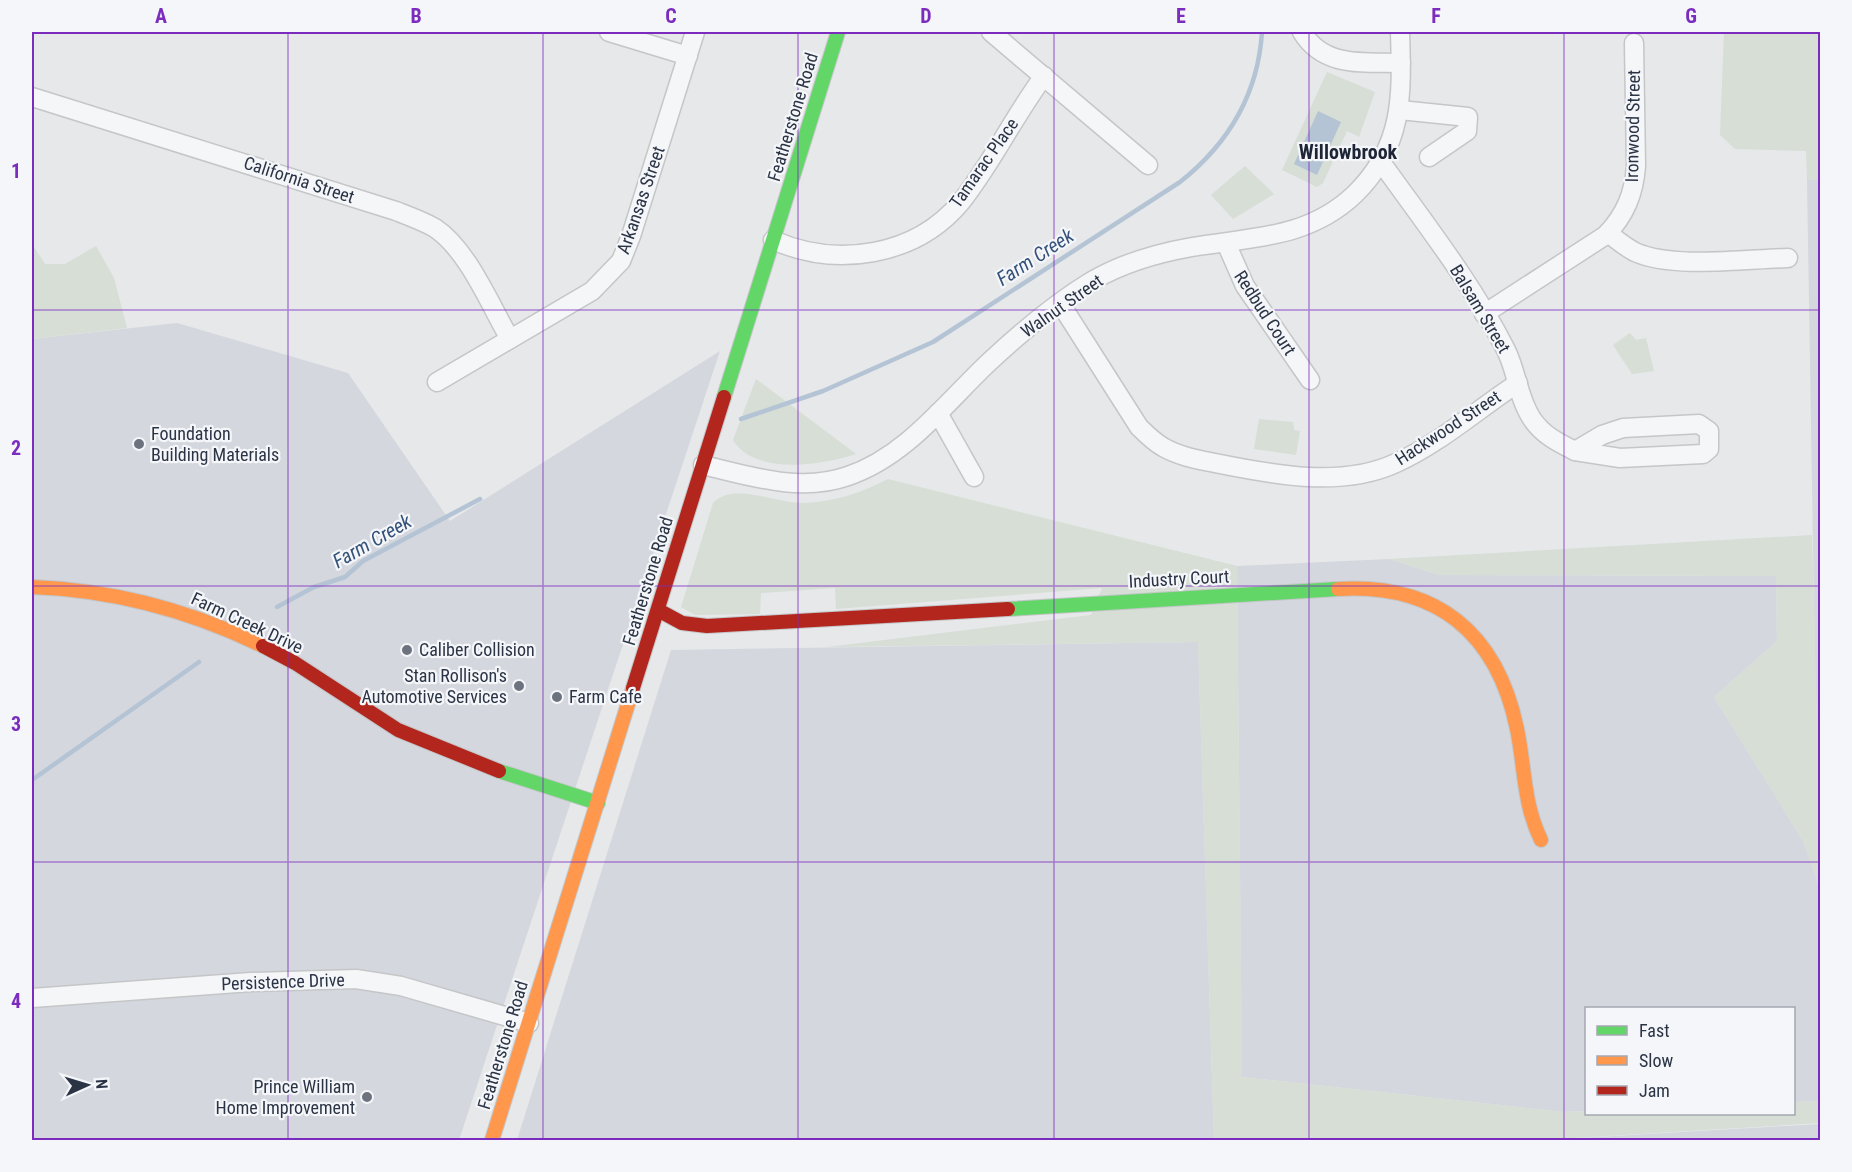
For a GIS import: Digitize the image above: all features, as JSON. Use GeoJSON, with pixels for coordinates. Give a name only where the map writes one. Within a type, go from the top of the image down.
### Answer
{"type":"FeatureCollection","features":[{"type":"Feature","properties":{"kind":"street"},"geometry":{"type":"LineString","coordinates":[[609,32],[688,56]]}},
{"type":"Feature","properties":{"kind":"street","name":"Arkansas Street"},"geometry":{"type":"LineString","coordinates":[[437,382],[592,291],[621,261],[632,236],[695,32]]}},
{"type":"Feature","properties":{"kind":"street","name":"Featherstone Road"},"geometry":{"type":"LineString","coordinates":[[492,1140],[838,32]]}},
{"type":"Feature","properties":{"kind":"street"},"geometry":{"type":"LineString","coordinates":[[991,32],[1148,165]]}},
{"type":"Feature","properties":{"kind":"street"},"geometry":{"type":"LineString","coordinates":[[1302,32],[1316,50],[1336,59],[1401,63]]}},
{"type":"Feature","properties":{"kind":"street","name":"Walnut Street"},"geometry":{"type":"LineString","coordinates":[[703,465],[781,482],[804,484],[838,479],[871,467],[890,455],[938,413],[1010,343],[1092,281],[1124,266],[1180,249],[1260,239],[1318,220],[1353,196],[1381,162],[1394,135],[1400,110],[1400,32]]}},
{"type":"Feature","properties":{"kind":"street","name":"Ironwood Street"},"geometry":{"type":"LineString","coordinates":[[1484,314],[1608,233],[1625,210],[1634,185],[1634,43]]}},
{"type":"Feature","properties":{"kind":"street","name":"Tamarac Place"},"geometry":{"type":"LineString","coordinates":[[773,240],[816,254],[864,254],[910,241],[933,227],[961,202],[1044,76]]}},
{"type":"Feature","properties":{"kind":"street","name":"California Street"},"geometry":{"type":"LineString","coordinates":[[32,97],[396,211],[424,223],[443,235],[458,249],[510,339]]}},
{"type":"Feature","properties":{"kind":"street"},"geometry":{"type":"LineString","coordinates":[[1400,110],[1468,117],[1467,131],[1429,157]]}},
{"type":"Feature","properties":{"kind":"street","name":"Balsam Street"},"geometry":{"type":"LineString","coordinates":[[1381,162],[1448,256],[1507,351],[1523,402],[1542,432],[1575,451],[1598,457],[1703,454],[1709,449],[1711,443],[1709,431],[1699,424],[1623,428],[1602,435],[1575,451]]}},
{"type":"Feature","properties":{"kind":"street"},"geometry":{"type":"LineString","coordinates":[[1608,233],[1636,252],[1661,259],[1788,258]]}},
{"type":"Feature","properties":{"kind":"street","name":"Redbud Court"},"geometry":{"type":"LineString","coordinates":[[1227,243],[1245,286],[1310,380]]}},
{"type":"Feature","properties":{"kind":"street","name":"Hackwood Street"},"geometry":{"type":"LineString","coordinates":[[1060,303],[1139,427],[1149,437],[1164,448],[1187,457],[1265,473],[1338,476],[1374,471],[1395,464],[1416,453],[1518,382]]}},
{"type":"Feature","properties":{"kind":"street"},"geometry":{"type":"LineString","coordinates":[[938,413],[974,477]]}},
{"type":"Feature","properties":{"kind":"street","name":"Farm Creek Drive"},"geometry":{"type":"LineString","coordinates":[[32,587],[115,595],[160,605],[197,617],[278,654],[367,712],[433,746],[598,803]]}},
{"type":"Feature","properties":{"kind":"street","name":"Industry Court"},"geometry":{"type":"LineString","coordinates":[[658,610],[674,622],[686,626],[727,626],[1359,588],[1407,592],[1447,610],[1465,624],[1492,660],[1513,710],[1518,731],[1521,785],[1526,807],[1541,840]]}},
{"type":"Feature","properties":{"kind":"street","name":"Persistence Drive"},"geometry":{"type":"LineString","coordinates":[[32,998],[251,982],[356,979],[401,986],[529,1023]]}},
{"type":"Feature","properties":{"kind":"shaded area"},"geometry":{"type":"Polygon","coordinates":[[[1724,32],[1820,32],[1820,180],[1807,179],[1806,151],[1735,149],[1720,135],[1724,32]]]}},
{"type":"Feature","properties":{"kind":"shaded area"},"geometry":{"type":"Polygon","coordinates":[[[1327,72],[1375,92],[1359,137],[1347,131],[1323,183],[1317,187],[1282,170],[1327,72]]]}},
{"type":"Feature","properties":{"kind":"shaded area"},"geometry":{"type":"Polygon","coordinates":[[[1245,166],[1274,194],[1233,219],[1211,195],[1245,166]]]}},
{"type":"Feature","properties":{"kind":"shaded area"},"geometry":{"type":"Polygon","coordinates":[[[1807,179],[1820,180],[1820,722],[1817,720],[1815,670],[1807,179]]]}},
{"type":"Feature","properties":{"kind":"shaded area"},"geometry":{"type":"Polygon","coordinates":[[[32,244],[45,264],[65,264],[96,246],[114,278],[127,328],[32,339],[32,244]]]}},
{"type":"Feature","properties":{"kind":"shaded area"},"geometry":{"type":"Polygon","coordinates":[[[177,323],[348,373],[450,521],[720,351],[459,1140],[32,1140],[32,339],[177,323]]]}},
{"type":"Feature","properties":{"kind":"shaded area"},"geometry":{"type":"Polygon","coordinates":[[[1630,333],[1636,340],[1646,338],[1654,371],[1632,374],[1613,345],[1630,333]]]}},
{"type":"Feature","properties":{"kind":"shaded area"},"geometry":{"type":"Polygon","coordinates":[[[756,379],[856,454],[826,462],[790,465],[757,459],[743,451],[733,440],[756,379]]]}},
{"type":"Feature","properties":{"kind":"shaded area"},"geometry":{"type":"Polygon","coordinates":[[[1259,419],[1293,422],[1294,430],[1300,431],[1296,455],[1254,449],[1259,419]]]}},
{"type":"Feature","properties":{"kind":"shaded area"},"geometry":{"type":"Polygon","coordinates":[[[888,479],[1237,566],[1242,1077],[1564,1112],[1585,1111],[1585,1115],[1795,1115],[1795,1102],[1820,1101],[1820,1123],[1541,1140],[1214,1140],[1198,642],[827,647],[1091,615],[1102,588],[836,609],[835,588],[761,593],[760,614],[695,615],[681,607],[713,503],[722,497],[744,494],[803,503],[826,501],[868,489],[888,479]]]}},
{"type":"Feature","properties":{"kind":"shaded area"},"geometry":{"type":"Polygon","coordinates":[[[1812,535],[1817,720],[1820,722],[1820,888],[1803,841],[1714,697],[1777,641],[1776,576],[1439,575],[1389,559],[1812,535]]]}},
{"type":"Feature","properties":{"kind":"shaded area"},"geometry":{"type":"Polygon","coordinates":[[[1389,559],[1439,575],[1776,576],[1777,641],[1714,697],[1803,841],[1820,888],[1820,1101],[1795,1102],[1795,1007],[1585,1007],[1585,1111],[1564,1112],[1242,1077],[1237,566],[1389,559]]]}},
{"type":"Feature","properties":{"kind":"shaded area"},"geometry":{"type":"Polygon","coordinates":[[[1198,642],[1214,1140],[517,1140],[671,650],[1198,642]]]}},
{"type":"Feature","properties":{"kind":"shaded area"},"geometry":{"type":"Polygon","coordinates":[[[1820,1124],[1820,1140],[1547,1140],[1820,1124]]]}},
{"type":"Feature","properties":{"kind":"water"},"geometry":{"type":"Polygon","coordinates":[[[1318,111],[1341,122],[1317,175],[1294,164],[1318,111]]]}},
{"type":"Feature","properties":{"kind":"waterway","name":"Farm Creek"},"geometry":{"type":"LineString","coordinates":[[741,419],[823,391],[933,342],[1180,182],[1212,151],[1237,116],[1254,76],[1262,32]]}},
{"type":"Feature","properties":{"kind":"waterway","name":"Farm Creek"},"geometry":{"type":"LineString","coordinates":[[277,607],[314,587],[345,577],[363,561],[480,499]]}},
{"type":"Feature","properties":{"kind":"waterway","name":"Farm Creek"},"geometry":{"type":"LineString","coordinates":[[32,780],[199,662]]}},
{"type":"Feature","properties":{"kind":"traffic: fast"},"geometry":{"type":"LineString","coordinates":[[724,397],[838,32]]}},
{"type":"Feature","properties":{"kind":"traffic: fast"},"geometry":{"type":"LineString","coordinates":[[1008,609],[1338,589]]}},
{"type":"Feature","properties":{"kind":"traffic: fast"},"geometry":{"type":"LineString","coordinates":[[499,771],[598,803]]}},
{"type":"Feature","properties":{"kind":"traffic: slow"},"geometry":{"type":"LineString","coordinates":[[32,587],[92,592],[150,604],[207,622],[263,646]]}},
{"type":"Feature","properties":{"kind":"traffic: slow"},"geometry":{"type":"LineString","coordinates":[[1338,589],[1373,589],[1404,595],[1432,605],[1457,620],[1477,640],[1494,665],[1508,695],[1517,729],[1528,799],[1541,840]]}},
{"type":"Feature","properties":{"kind":"traffic: slow"},"geometry":{"type":"LineString","coordinates":[[492,1140],[633,688]]}},
{"type":"Feature","properties":{"kind":"traffic: jam"},"geometry":{"type":"LineString","coordinates":[[633,688],[724,397]]}},
{"type":"Feature","properties":{"kind":"traffic: jam"},"geometry":{"type":"LineString","coordinates":[[658,610],[682,623],[707,626],[1008,609]]}},
{"type":"Feature","properties":{"kind":"traffic: jam"},"geometry":{"type":"LineString","coordinates":[[263,646],[295,663],[398,730],[499,771]]}},
{"type":"Feature","properties":{"kind":"place","name":"Foundation Building Materials"},"geometry":{"type":"Point","coordinates":[139,444]}},
{"type":"Feature","properties":{"kind":"place","name":"Caliber Collision"},"geometry":{"type":"Point","coordinates":[407,650]}},
{"type":"Feature","properties":{"kind":"place","name":"Stan Rollison's Automotive Services"},"geometry":{"type":"Point","coordinates":[519,686]}},
{"type":"Feature","properties":{"kind":"place","name":"Farm Cafe"},"geometry":{"type":"Point","coordinates":[557,697]}},
{"type":"Feature","properties":{"kind":"place","name":"Prince William Home Improvement"},"geometry":{"type":"Point","coordinates":[367,1097]}},
{"type":"Feature","properties":{"kind":"district","name":"Willowbrook"},"geometry":{"type":"Point","coordinates":[1348,152]}}]}
